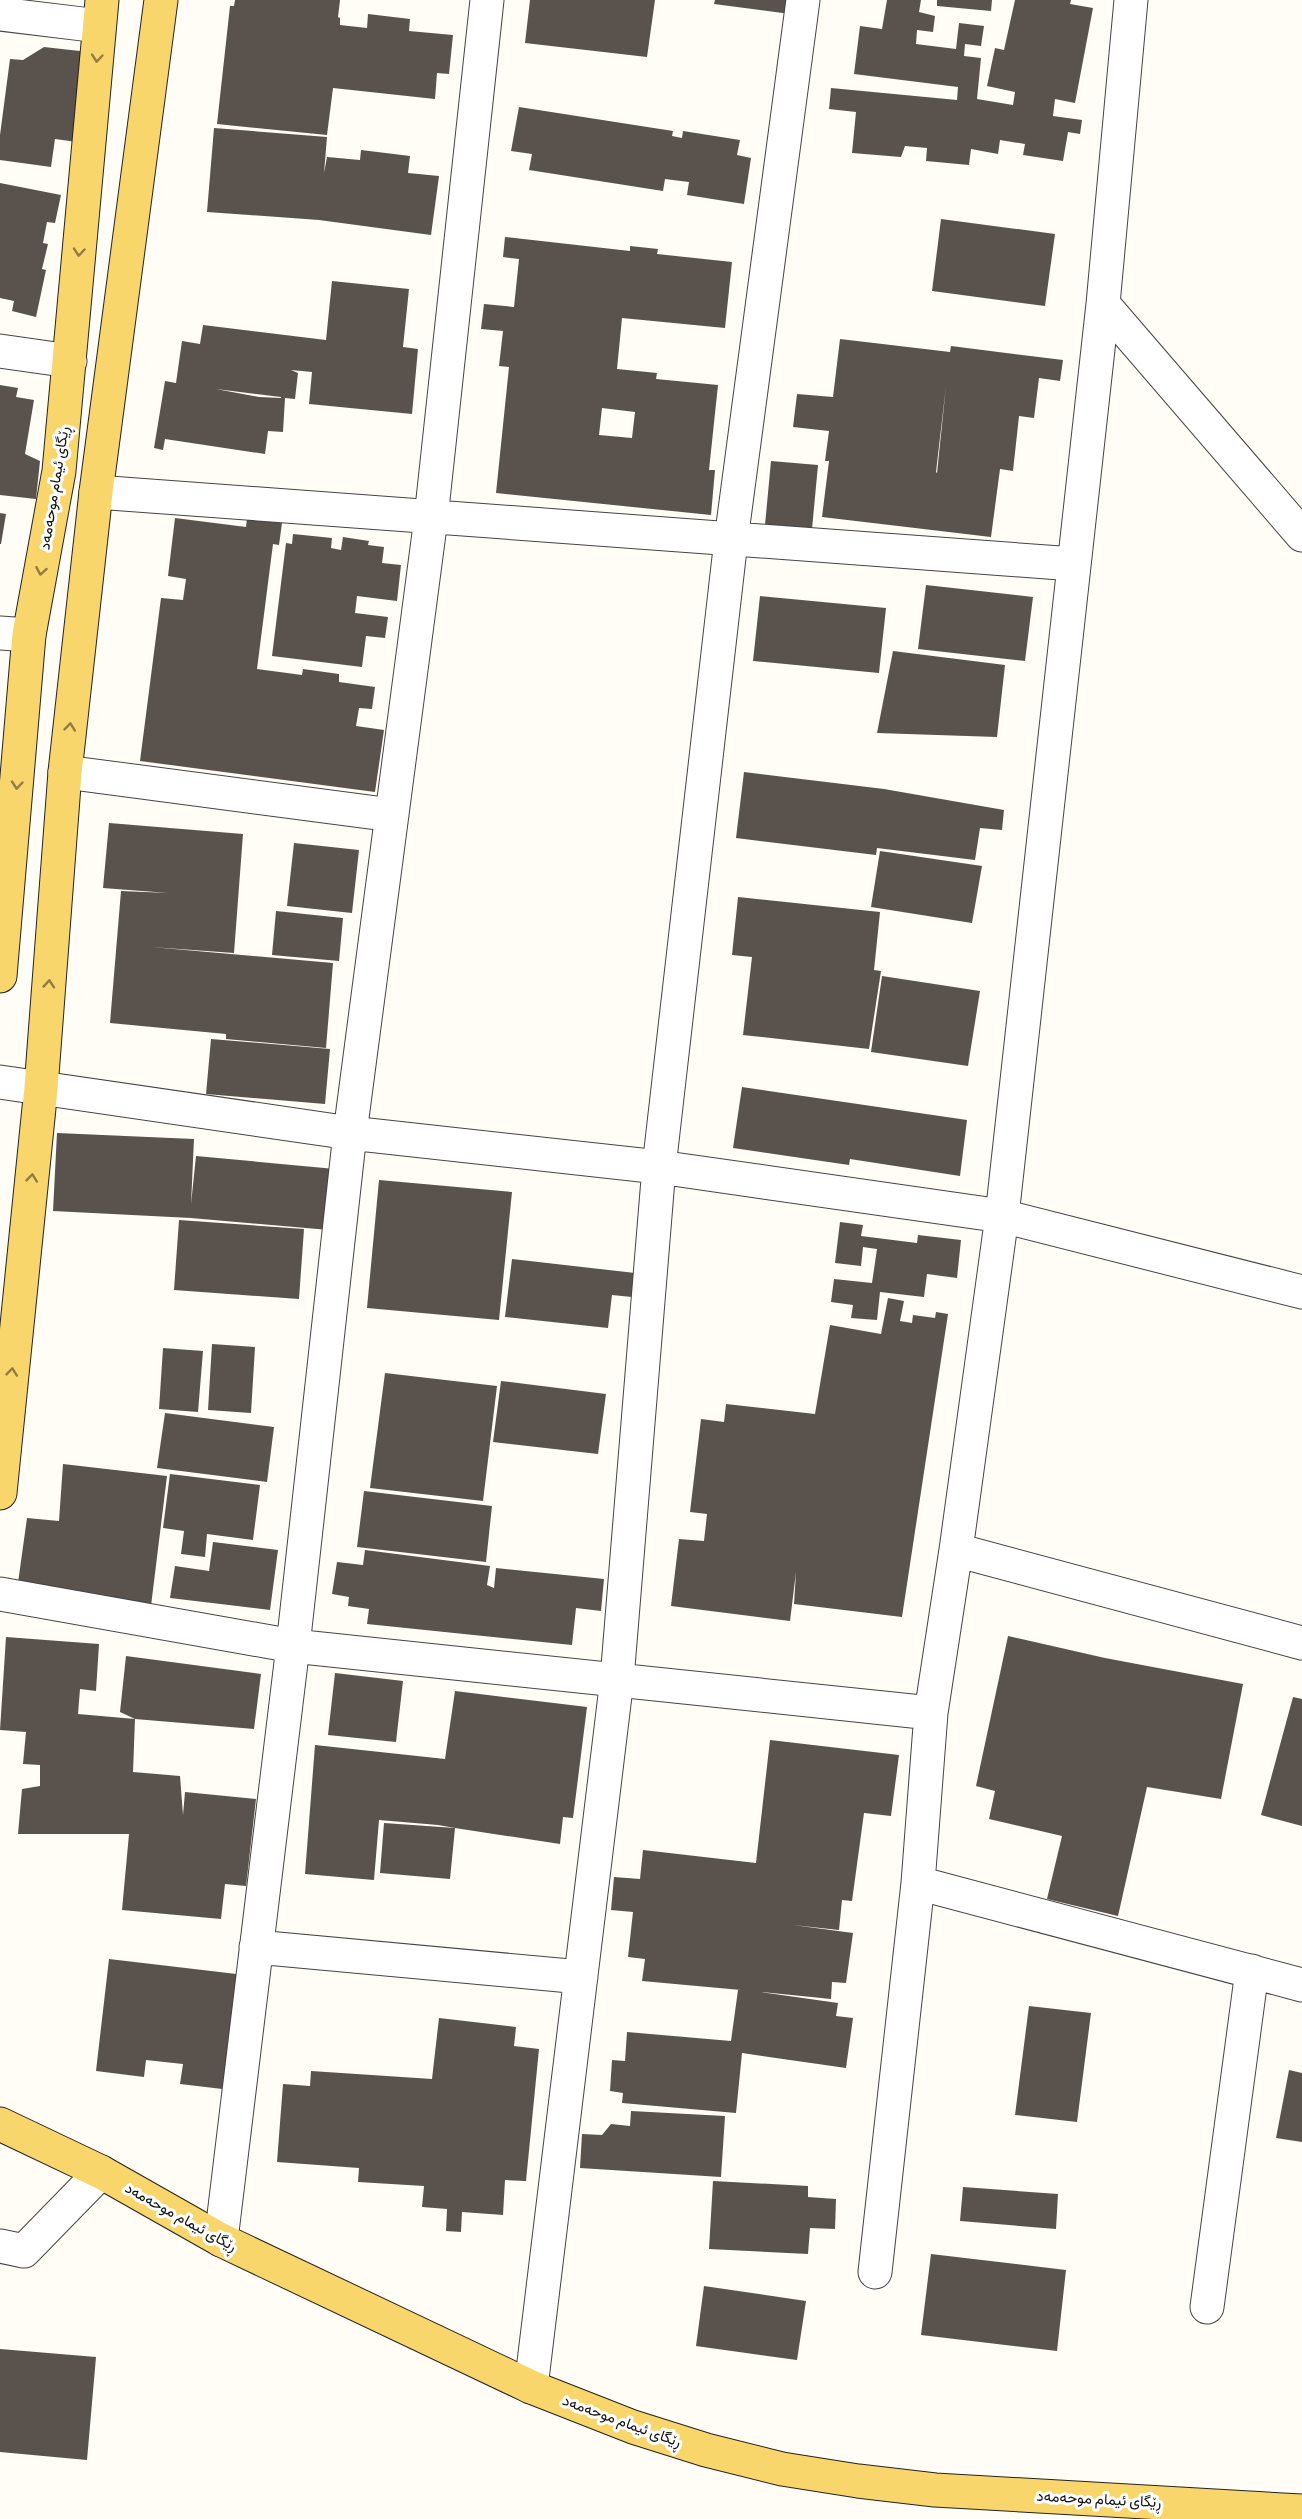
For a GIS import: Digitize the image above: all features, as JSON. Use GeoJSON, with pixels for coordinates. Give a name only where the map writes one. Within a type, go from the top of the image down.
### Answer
{"type":"FeatureCollection","features":[{"type":"Feature","properties":{"kind":"main road"},"geometry":{"type":"LineString","coordinates":[[0,1493],[41,1088],[65,772],[96,492],[161,0]]}},
{"type":"Feature","properties":{"kind":"main road","name":"ڕێگای ئیمام موحەمەد"},"geometry":{"type":"LineString","coordinates":[[0,976],[15,634],[59,471],[101,13]]}},
{"type":"Feature","properties":{"kind":"main road","name":"ڕێگای ئیمام موحەمەد"},"geometry":{"type":"LineString","coordinates":[[0,2124],[100,2172],[221,2240],[531,2387],[633,2427],[706,2450],[782,2469],[935,2490],[1302,2511]]}},
{"type":"Feature","properties":{"kind":"street"},"geometry":{"type":"LineString","coordinates":[[221,2240],[293,1646],[350,1133],[431,518],[487,0]]}},
{"type":"Feature","properties":{"kind":"street"},"geometry":{"type":"LineString","coordinates":[[531,2387],[617,1679],[659,1167],[731,540],[803,0]]}},
{"type":"Feature","properties":{"kind":"street"},"geometry":{"type":"LineString","coordinates":[[875,2272],[918,1883],[931,1713],[1002,1216],[1104,304],[1131,0]]}},
{"type":"Feature","properties":{"kind":"street"},"geometry":{"type":"LineString","coordinates":[[0,14],[101,13]]}},
{"type":"Feature","properties":{"kind":"street"},"geometry":{"type":"LineString","coordinates":[[1104,304],[1302,535]]}},
{"type":"Feature","properties":{"kind":"street"},"geometry":{"type":"LineString","coordinates":[[0,351],[70,361]]}},
{"type":"Feature","properties":{"kind":"street"},"geometry":{"type":"LineString","coordinates":[[96,492],[1074,564]]}},
{"type":"Feature","properties":{"kind":"street"},"geometry":{"type":"LineString","coordinates":[[65,772],[392,815]]}},
{"type":"Feature","properties":{"kind":"street"},"geometry":{"type":"LineString","coordinates":[[0,1082],[350,1133],[659,1167],[1002,1216],[1302,1292]]}},
{"type":"Feature","properties":{"kind":"street"},"geometry":{"type":"LineString","coordinates":[[956,1550],[1302,1643]]}},
{"type":"Feature","properties":{"kind":"street"},"geometry":{"type":"LineString","coordinates":[[0,1594],[293,1646],[931,1713]]}},
{"type":"Feature","properties":{"kind":"street"},"geometry":{"type":"LineString","coordinates":[[918,1883],[1302,1984]]}},
{"type":"Feature","properties":{"kind":"street"},"geometry":{"type":"LineString","coordinates":[[256,1947],[581,1977]]}},
{"type":"Feature","properties":{"kind":"street"},"geometry":{"type":"LineString","coordinates":[[1207,2307],[1251,1971]]}},
{"type":"Feature","properties":{"kind":"street"},"geometry":{"type":"LineString","coordinates":[[0,2246],[24,2251],[100,2172]]}},
{"type":"Feature","properties":{"kind":"building"},"geometry":{"type":"Polygon","coordinates":[[[235,0],[340,0],[338,17],[340,25],[367,28],[368,14],[410,19],[409,31],[453,35],[449,74],[437,73],[435,99],[333,88],[327,135],[217,124],[230,6],[234,6],[235,0]]]}},
{"type":"Feature","properties":{"kind":"building"},"geometry":{"type":"Polygon","coordinates":[[[530,0],[655,0],[647,57],[525,43],[530,0]]]}},
{"type":"Feature","properties":{"kind":"building"},"geometry":{"type":"Polygon","coordinates":[[[715,0],[793,0],[790,14],[714,4],[715,0]]]}},
{"type":"Feature","properties":{"kind":"building"},"geometry":{"type":"Polygon","coordinates":[[[887,0],[921,0],[919,12],[935,16],[933,32],[917,30],[916,44],[956,49],[959,23],[984,26],[981,46],[965,44],[964,56],[981,58],[977,99],[1013,105],[1015,92],[987,86],[995,48],[1004,50],[1015,0],[1071,0],[1070,4],[1093,8],[1075,103],[1055,99],[1053,116],[1082,120],[1080,134],[1068,132],[1063,161],[1023,155],[1025,144],[1000,140],[998,154],[971,149],[969,165],[926,161],[927,148],[905,146],[901,157],[852,153],[856,112],[829,109],[831,88],[957,100],[958,87],[854,74],[860,26],[882,29],[887,0]]]}},
{"type":"Feature","properties":{"kind":"building"},"geometry":{"type":"Polygon","coordinates":[[[937,0],[992,0],[991,11],[937,6],[937,0]]]}},
{"type":"Feature","properties":{"kind":"building"},"geometry":{"type":"Polygon","coordinates":[[[44,47],[89,52],[77,142],[55,139],[51,167],[0,160],[0,135],[10,59],[23,60],[44,47]]]}},
{"type":"Feature","properties":{"kind":"building"},"geometry":{"type":"Polygon","coordinates":[[[519,107],[673,131],[672,136],[682,138],[683,131],[740,140],[737,155],[751,158],[744,204],[687,195],[689,182],[665,179],[663,191],[529,170],[532,154],[511,151],[519,107]]]}},
{"type":"Feature","properties":{"kind":"building"},"geometry":{"type":"Polygon","coordinates":[[[214,128],[327,137],[324,173],[327,157],[360,160],[361,150],[410,156],[408,173],[439,176],[431,235],[319,220],[207,212],[214,128]]]}},
{"type":"Feature","properties":{"kind":"building"},"geometry":{"type":"Polygon","coordinates":[[[0,183],[61,195],[55,223],[47,222],[43,243],[48,244],[42,269],[46,270],[36,317],[12,311],[14,301],[0,298],[0,183]]]}},
{"type":"Feature","properties":{"kind":"building"},"geometry":{"type":"Polygon","coordinates":[[[941,219],[1055,234],[1045,306],[932,291],[941,219]]]}},
{"type":"Feature","properties":{"kind":"building"},"geometry":{"type":"Polygon","coordinates":[[[505,237],[630,251],[630,246],[658,249],[657,254],[732,262],[725,328],[622,318],[617,369],[657,373],[656,379],[718,385],[709,470],[715,470],[711,515],[496,493],[509,367],[499,366],[503,331],[481,329],[484,304],[514,307],[519,259],[503,257],[505,237]],[[602,408],[599,435],[632,438],[635,412],[602,408]]]}},
{"type":"Feature","properties":{"kind":"building"},"geometry":{"type":"Polygon","coordinates":[[[332,281],[409,289],[403,347],[418,349],[412,414],[309,404],[312,372],[291,370],[298,373],[295,399],[285,398],[283,432],[268,431],[265,454],[165,439],[163,450],[154,448],[165,381],[176,383],[182,341],[200,344],[203,325],[326,340],[332,281]],[[216,389],[259,397],[281,397],[216,389]]]}},
{"type":"Feature","properties":{"kind":"building"},"geometry":{"type":"Polygon","coordinates":[[[840,339],[950,352],[951,346],[1063,360],[1060,381],[1039,378],[1034,418],[1019,416],[1013,471],[1000,469],[991,537],[822,517],[829,461],[825,461],[829,431],[793,427],[797,394],[833,397],[840,339]],[[946,386],[936,472],[937,473],[946,386]]]}},
{"type":"Feature","properties":{"kind":"building"},"geometry":{"type":"Polygon","coordinates":[[[0,385],[18,388],[16,397],[34,400],[25,454],[40,461],[36,499],[0,495],[0,385]]]}},
{"type":"Feature","properties":{"kind":"building"},"geometry":{"type":"Polygon","coordinates":[[[771,461],[818,465],[812,529],[765,525],[771,461]]]}},
{"type":"Feature","properties":{"kind":"building"},"geometry":{"type":"Polygon","coordinates":[[[0,513],[6,514],[1,544],[0,544],[0,513]]]}},
{"type":"Feature","properties":{"kind":"building"},"geometry":{"type":"Polygon","coordinates":[[[175,518],[246,527],[247,518],[282,523],[279,545],[273,544],[257,669],[302,675],[303,669],[339,674],[339,682],[375,687],[372,709],[359,708],[356,726],[384,730],[375,792],[140,761],[161,598],[183,600],[186,579],[168,576],[175,518]]]}},
{"type":"Feature","properties":{"kind":"building"},"geometry":{"type":"Polygon","coordinates":[[[293,534],[332,538],[331,548],[341,550],[343,537],[369,541],[368,545],[384,547],[382,563],[401,565],[397,601],[357,596],[355,613],[388,617],[385,638],[366,636],[362,667],[272,656],[286,543],[292,544],[293,534]]]}},
{"type":"Feature","properties":{"kind":"building"},"geometry":{"type":"Polygon","coordinates":[[[926,585],[1033,597],[1025,661],[918,649],[926,585]]]}},
{"type":"Feature","properties":{"kind":"building"},"geometry":{"type":"Polygon","coordinates":[[[760,596],[886,608],[879,673],[753,661],[760,596]]]}},
{"type":"Feature","properties":{"kind":"building"},"geometry":{"type":"Polygon","coordinates":[[[893,651],[1005,665],[997,737],[877,733],[893,651]]]}},
{"type":"Feature","properties":{"kind":"building"},"geometry":{"type":"Polygon","coordinates":[[[744,772],[884,789],[1004,810],[1002,830],[980,828],[975,860],[877,848],[876,855],[736,838],[744,772]]]}},
{"type":"Feature","properties":{"kind":"building"},"geometry":{"type":"Polygon","coordinates":[[[109,823],[243,834],[234,953],[151,947],[333,963],[326,1048],[226,1039],[226,1034],[110,1023],[121,891],[168,893],[103,888],[109,823]]]}},
{"type":"Feature","properties":{"kind":"building"},"geometry":{"type":"Polygon","coordinates":[[[294,843],[359,850],[352,913],[287,906],[294,843]]]}},
{"type":"Feature","properties":{"kind":"building"},"geometry":{"type":"Polygon","coordinates":[[[880,851],[982,866],[972,923],[871,907],[880,851]]]}},
{"type":"Feature","properties":{"kind":"building"},"geometry":{"type":"Polygon","coordinates":[[[738,897],[880,912],[874,970],[881,971],[869,1049],[743,1035],[752,957],[732,955],[738,897]]]}},
{"type":"Feature","properties":{"kind":"building"},"geometry":{"type":"Polygon","coordinates":[[[276,911],[343,918],[339,961],[272,955],[276,911]]]}},
{"type":"Feature","properties":{"kind":"building"},"geometry":{"type":"Polygon","coordinates":[[[882,976],[980,991],[968,1066],[871,1052],[882,976]]]}},
{"type":"Feature","properties":{"kind":"building"},"geometry":{"type":"Polygon","coordinates":[[[211,1039],[330,1049],[325,1104],[206,1094],[211,1039]]]}},
{"type":"Feature","properties":{"kind":"building"},"geometry":{"type":"Polygon","coordinates":[[[742,1087],[967,1120],[960,1176],[850,1159],[849,1165],[733,1148],[742,1087]]]}},
{"type":"Feature","properties":{"kind":"building"},"geometry":{"type":"Polygon","coordinates":[[[57,1133],[194,1139],[191,1204],[196,1156],[335,1169],[329,1230],[191,1218],[53,1211],[57,1133]]]}},
{"type":"Feature","properties":{"kind":"building"},"geometry":{"type":"Polygon","coordinates":[[[379,1180],[512,1192],[499,1320],[367,1308],[379,1180]]]}},
{"type":"Feature","properties":{"kind":"building"},"geometry":{"type":"Polygon","coordinates":[[[179,1220],[304,1229],[299,1299],[174,1290],[179,1220]]]}},
{"type":"Feature","properties":{"kind":"building"},"geometry":{"type":"Polygon","coordinates":[[[840,1222],[863,1225],[861,1236],[917,1243],[918,1235],[961,1240],[957,1278],[927,1274],[924,1297],[880,1292],[877,1320],[851,1318],[853,1305],[831,1302],[834,1279],[872,1283],[877,1249],[863,1247],[861,1266],[835,1263],[840,1222]]]}},
{"type":"Feature","properties":{"kind":"building"},"geometry":{"type":"Polygon","coordinates":[[[512,1259],[635,1273],[632,1297],[612,1295],[608,1328],[505,1317],[512,1259]]]}},
{"type":"Feature","properties":{"kind":"building"},"geometry":{"type":"Polygon","coordinates":[[[888,1298],[904,1301],[900,1321],[912,1323],[913,1315],[935,1318],[936,1312],[948,1314],[902,1617],[794,1604],[796,1572],[790,1621],[671,1606],[679,1539],[704,1541],[707,1514],[690,1512],[701,1419],[724,1422],[726,1404],[815,1414],[830,1325],[881,1334],[888,1298]]]}},
{"type":"Feature","properties":{"kind":"building"},"geometry":{"type":"Polygon","coordinates":[[[212,1344],[255,1347],[251,1413],[208,1410],[212,1344]]]}},
{"type":"Feature","properties":{"kind":"building"},"geometry":{"type":"Polygon","coordinates":[[[163,1348],[203,1351],[198,1412],[159,1409],[163,1348]]]}},
{"type":"Feature","properties":{"kind":"building"},"geometry":{"type":"Polygon","coordinates":[[[385,1373],[497,1386],[483,1501],[370,1488],[385,1373]]]}},
{"type":"Feature","properties":{"kind":"building"},"geometry":{"type":"Polygon","coordinates":[[[501,1381],[606,1394],[598,1454],[493,1442],[501,1381]]]}},
{"type":"Feature","properties":{"kind":"building"},"geometry":{"type":"Polygon","coordinates":[[[165,1413],[274,1427],[267,1482],[157,1468],[165,1413]]]}},
{"type":"Feature","properties":{"kind":"building"},"geometry":{"type":"Polygon","coordinates":[[[63,1464],[167,1476],[151,1606],[17,1590],[27,1518],[59,1521],[63,1464]]]}},
{"type":"Feature","properties":{"kind":"building"},"geometry":{"type":"Polygon","coordinates":[[[170,1474],[260,1485],[253,1540],[207,1534],[205,1557],[181,1554],[184,1531],[163,1528],[170,1474]]]}},
{"type":"Feature","properties":{"kind":"building"},"geometry":{"type":"Polygon","coordinates":[[[364,1491],[492,1506],[486,1562],[357,1547],[364,1491]]]}},
{"type":"Feature","properties":{"kind":"building"},"geometry":{"type":"Polygon","coordinates":[[[213,1542],[278,1550],[270,1610],[170,1598],[175,1566],[209,1571],[213,1542]]]}},
{"type":"Feature","properties":{"kind":"building"},"geometry":{"type":"Polygon","coordinates":[[[365,1550],[490,1566],[487,1585],[494,1588],[496,1568],[604,1579],[601,1611],[576,1608],[572,1645],[367,1624],[369,1609],[348,1606],[349,1597],[332,1594],[337,1562],[363,1565],[365,1550]]]}},
{"type":"Feature","properties":{"kind":"building"},"geometry":{"type":"Polygon","coordinates":[[[1008,1636],[1105,1658],[1243,1684],[1221,1799],[1147,1787],[1118,1916],[1047,1899],[1062,1836],[989,1819],[995,1791],[976,1786],[1008,1636]]]}},
{"type":"Feature","properties":{"kind":"building"},"geometry":{"type":"Polygon","coordinates":[[[6,1637],[99,1644],[96,1691],[80,1689],[78,1714],[135,1719],[133,1772],[180,1776],[183,1815],[185,1792],[256,1799],[246,1886],[225,1884],[221,1919],[122,1910],[129,1834],[18,1834],[22,1789],[40,1786],[40,1765],[23,1764],[26,1732],[0,1730],[6,1637]]]}},
{"type":"Feature","properties":{"kind":"building"},"geometry":{"type":"Polygon","coordinates":[[[126,1656],[261,1674],[254,1729],[135,1719],[120,1712],[126,1656]]]}},
{"type":"Feature","properties":{"kind":"building"},"geometry":{"type":"Polygon","coordinates":[[[335,1673],[403,1681],[396,1742],[328,1735],[335,1673]]]}},
{"type":"Feature","properties":{"kind":"building"},"geometry":{"type":"Polygon","coordinates":[[[455,1691],[587,1707],[573,1818],[563,1817],[560,1844],[438,1825],[379,1820],[374,1880],[305,1874],[315,1745],[445,1759],[455,1691]]]}},
{"type":"Feature","properties":{"kind":"building"},"geometry":{"type":"Polygon","coordinates":[[[1293,1697],[1302,1699],[1302,1826],[1261,1815],[1293,1697]]]}},
{"type":"Feature","properties":{"kind":"building"},"geometry":{"type":"Polygon","coordinates":[[[770,1740],[899,1755],[891,1816],[864,1813],[852,1901],[842,1900],[839,1930],[793,1925],[853,1933],[846,1983],[832,1982],[831,1999],[761,1992],[838,2003],[836,2016],[853,2018],[846,2068],[742,2053],[736,2113],[622,2103],[623,2093],[610,2091],[612,2060],[625,2061],[627,2032],[731,2041],[738,1990],[741,1990],[642,1981],[645,1959],[628,1957],[633,1912],[611,1910],[614,1877],[640,1879],[643,1850],[756,1863],[770,1740]]]}},
{"type":"Feature","properties":{"kind":"building"},"geometry":{"type":"Polygon","coordinates":[[[384,1823],[455,1828],[450,1879],[380,1873],[384,1823]]]}},
{"type":"Feature","properties":{"kind":"building"},"geometry":{"type":"Polygon","coordinates":[[[109,1959],[245,1975],[231,2090],[180,2084],[183,2064],[146,2060],[144,2077],[96,2071],[109,1959]]]}},
{"type":"Feature","properties":{"kind":"building"},"geometry":{"type":"Polygon","coordinates":[[[1029,2006],[1091,2013],[1077,2122],[1015,2115],[1029,2006]]]}},
{"type":"Feature","properties":{"kind":"building"},"geometry":{"type":"Polygon","coordinates":[[[439,2018],[516,2027],[514,2046],[539,2049],[526,2181],[505,2180],[503,2215],[462,2212],[461,2232],[446,2231],[447,2209],[422,2207],[424,2186],[358,2182],[359,2168],[277,2162],[283,2084],[310,2086],[311,2071],[432,2079],[439,2018]]]}},
{"type":"Feature","properties":{"kind":"building"},"geometry":{"type":"Polygon","coordinates":[[[1289,2070],[1302,2073],[1302,2142],[1276,2138],[1289,2070]]]}},
{"type":"Feature","properties":{"kind":"building"},"geometry":{"type":"Polygon","coordinates":[[[631,2111],[725,2116],[721,2177],[580,2168],[582,2134],[602,2135],[611,2124],[630,2126],[631,2111]]]}},
{"type":"Feature","properties":{"kind":"building"},"geometry":{"type":"Polygon","coordinates":[[[713,2181],[808,2186],[808,2197],[836,2199],[835,2229],[810,2228],[808,2254],[709,2249],[713,2181]]]}},
{"type":"Feature","properties":{"kind":"building"},"geometry":{"type":"Polygon","coordinates":[[[963,2187],[1058,2194],[1056,2229],[960,2221],[963,2187]]]}},
{"type":"Feature","properties":{"kind":"building"},"geometry":{"type":"Polygon","coordinates":[[[931,2254],[1066,2270],[1057,2351],[921,2335],[931,2254]]]}},
{"type":"Feature","properties":{"kind":"building"},"geometry":{"type":"Polygon","coordinates":[[[704,2286],[806,2301],[797,2360],[696,2346],[704,2286]]]}},
{"type":"Feature","properties":{"kind":"building"},"geometry":{"type":"Polygon","coordinates":[[[0,2349],[96,2357],[87,2460],[0,2452],[0,2349]]]}}]}
